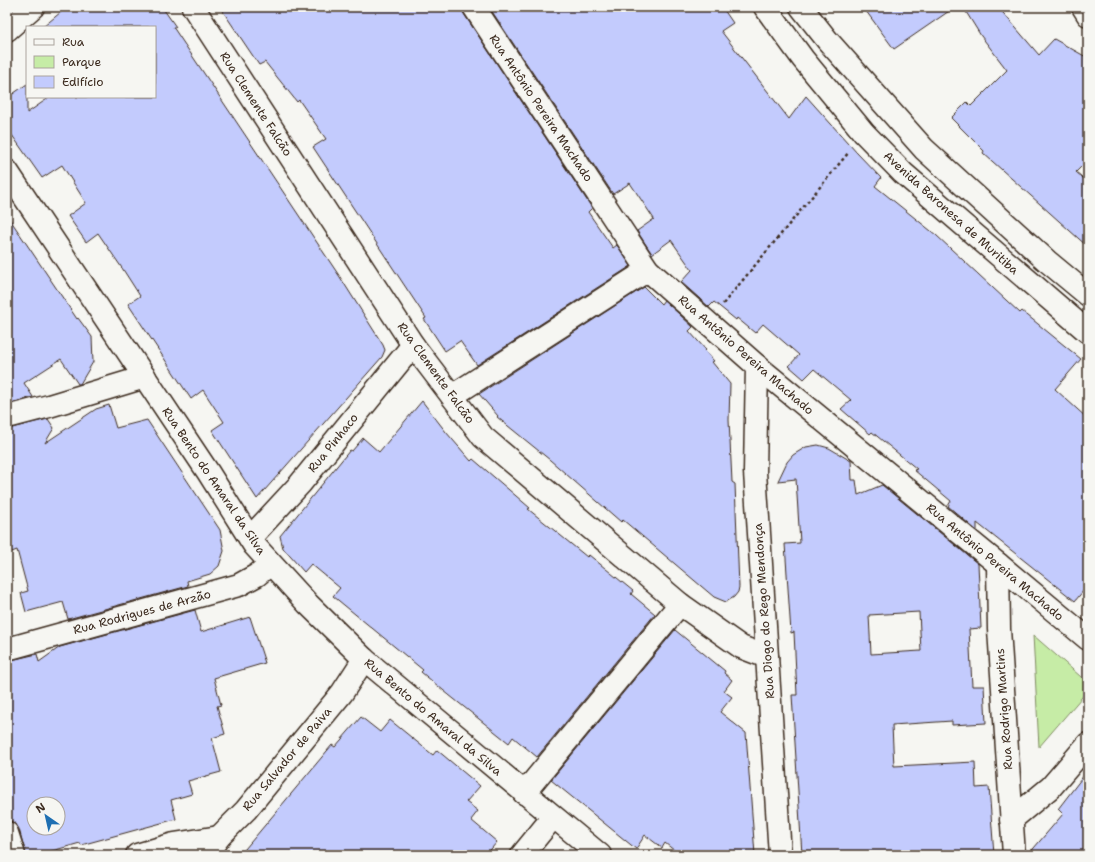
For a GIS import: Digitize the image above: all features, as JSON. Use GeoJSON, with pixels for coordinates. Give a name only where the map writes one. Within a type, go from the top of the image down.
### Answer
{"type":"FeatureCollection","features":[{"type":"Feature","properties":{"kind":"street"},"geometry":{"type":"LineString","coordinates":[[7,30],[33,7]]}},
{"type":"Feature","properties":{"kind":"street","name":"Rua Clemente Falcão"},"geometry":{"type":"LineString","coordinates":[[193,7],[413,344],[483,437],[680,604],[741,647],[767,657]]}},
{"type":"Feature","properties":{"kind":"street","name":"Rua Antônio Pereira Machado"},"geometry":{"type":"LineString","coordinates":[[474,7],[648,270],[757,366],[1088,639]]}},
{"type":"Feature","properties":{"kind":"street","name":"Avenida Baronesa de Muritiba"},"geometry":{"type":"LineString","coordinates":[[766,7],[803,59],[864,133],[903,173],[1088,332]]}},
{"type":"Feature","properties":{"kind":"street"},"geometry":{"type":"LineString","coordinates":[[801,7],[924,149],[1047,261],[1088,295]]}},
{"type":"Feature","properties":{"kind":"street"},"geometry":{"type":"LineString","coordinates":[[1083,7],[1088,14]]}},
{"type":"Feature","properties":{"kind":"street","name":"Rua Bento do Amaral da Silva"},"geometry":{"type":"LineString","coordinates":[[7,171],[208,472],[254,546],[308,604],[364,659],[600,855]]}},
{"type":"Feature","properties":{"kind":"street"},"geometry":{"type":"LineString","coordinates":[[452,396],[648,270]]}},
{"type":"Feature","properties":{"kind":"street","name":"Rua Pinhaco"},"geometry":{"type":"LineString","coordinates":[[250,538],[300,484],[413,344]]}},
{"type":"Feature","properties":{"kind":"street","name":"Rua Diogo do Rego Mendonça"},"geometry":{"type":"LineString","coordinates":[[757,366],[755,472],[780,855]]}},
{"type":"Feature","properties":{"kind":"street"},"geometry":{"type":"LineString","coordinates":[[7,417],[145,377]]}},
{"type":"Feature","properties":{"kind":"street","name":"Rua Rodrigues de Arzão"},"geometry":{"type":"LineString","coordinates":[[7,649],[239,585],[257,575],[270,564]]}},
{"type":"Feature","properties":{"kind":"street","name":"Rua Rodrigo Martins"},"geometry":{"type":"LineString","coordinates":[[998,564],[999,628],[1014,855]]}},
{"type":"Feature","properties":{"kind":"street"},"geometry":{"type":"LineString","coordinates":[[524,793],[680,604]]}},
{"type":"Feature","properties":{"kind":"street","name":"Rua Salvador de Paiva"},"geometry":{"type":"LineString","coordinates":[[206,855],[220,837],[246,810],[342,693],[364,659]]}},
{"type":"Feature","properties":{"kind":"street"},"geometry":{"type":"LineString","coordinates":[[1011,820],[1051,787],[1088,744]]}},
{"type":"Feature","properties":{"kind":"street"},"geometry":{"type":"LineString","coordinates":[[522,855],[553,817]]}},
{"type":"Feature","properties":{"kind":"street"},"geometry":{"type":"LineString","coordinates":[[7,833],[14,855]]}},
{"type":"Feature","properties":{"kind":"street"},"geometry":{"type":"LineString","coordinates":[[137,855],[174,844],[220,837]]}},
{"type":"Feature","properties":{"kind":"path"},"geometry":{"type":"LineString","coordinates":[[707,322],[864,133]]}},
{"type":"Feature","properties":{"kind":"green space"},"geometry":{"type":"Polygon","coordinates":[[[1033,635],[1088,683],[1088,690],[1039,747],[1033,635]]]}},
{"type":"Feature","properties":{"kind":"building"},"geometry":{"type":"Polygon","coordinates":[[[67,7],[162,7],[176,27],[173,27],[340,277],[383,345],[385,350],[382,357],[257,499],[212,430],[224,422],[203,390],[191,399],[128,304],[140,296],[124,271],[98,233],[86,242],[68,216],[86,203],[62,165],[42,178],[7,128],[7,98],[26,85],[27,113],[49,98],[156,98],[156,26],[44,26],[67,7]]]}},
{"type":"Feature","properties":{"kind":"building"},"geometry":{"type":"Polygon","coordinates":[[[220,7],[462,7],[464,14],[592,208],[588,212],[613,248],[617,245],[631,266],[477,365],[460,341],[445,351],[424,319],[426,318],[313,147],[326,139],[299,100],[297,102],[265,62],[259,65],[220,7]]]}},
{"type":"Feature","properties":{"kind":"building"},"geometry":{"type":"Polygon","coordinates":[[[489,7],[722,7],[733,23],[721,31],[789,119],[806,96],[881,178],[875,186],[936,235],[1020,313],[1022,311],[1081,359],[1055,389],[1088,419],[1088,585],[1075,601],[977,523],[977,531],[948,506],[951,501],[914,470],[917,469],[872,432],[870,434],[841,409],[851,400],[814,369],[804,379],[789,366],[799,355],[763,324],[755,333],[714,302],[709,307],[681,282],[692,270],[671,240],[652,254],[637,231],[654,219],[630,183],[613,194],[489,7]]]}},
{"type":"Feature","properties":{"kind":"building"},"geometry":{"type":"Polygon","coordinates":[[[863,7],[955,7],[894,49],[863,7]]]}},
{"type":"Feature","properties":{"kind":"building"},"geometry":{"type":"Polygon","coordinates":[[[963,7],[998,7],[1039,55],[1054,39],[1088,58],[1088,160],[1076,172],[1088,182],[1088,247],[983,153],[984,151],[951,118],[967,102],[971,106],[1007,70],[981,36],[963,7]]]}},
{"type":"Feature","properties":{"kind":"building"},"geometry":{"type":"Polygon","coordinates":[[[7,215],[77,319],[78,318],[92,337],[93,362],[80,384],[78,384],[61,359],[24,383],[33,397],[7,404],[7,215]]]}},
{"type":"Feature","properties":{"kind":"building"},"geometry":{"type":"Polygon","coordinates":[[[644,287],[661,304],[664,300],[693,327],[689,331],[706,350],[705,351],[714,361],[712,362],[730,384],[729,420],[732,482],[735,484],[739,587],[738,592],[734,597],[726,602],[714,597],[623,520],[621,522],[550,460],[497,417],[498,416],[479,394],[644,287]]]}},
{"type":"Feature","properties":{"kind":"building"},"geometry":{"type":"Polygon","coordinates":[[[422,401],[471,461],[473,459],[530,508],[528,509],[587,557],[589,555],[633,591],[631,594],[655,614],[537,757],[513,737],[509,743],[421,672],[423,670],[333,596],[340,588],[311,564],[304,572],[283,548],[280,536],[350,450],[352,451],[363,438],[379,452],[422,401]]]}},
{"type":"Feature","properties":{"kind":"building"},"geometry":{"type":"Polygon","coordinates":[[[109,405],[116,428],[147,420],[220,530],[224,551],[219,566],[210,574],[187,581],[188,586],[68,619],[63,602],[26,612],[21,593],[28,591],[17,550],[9,553],[9,550],[7,550],[7,429],[48,419],[54,428],[45,443],[96,409],[109,405]]]}},
{"type":"Feature","properties":{"kind":"building"},"geometry":{"type":"Polygon","coordinates":[[[818,445],[829,448],[851,461],[852,480],[856,480],[858,495],[882,485],[978,564],[981,628],[969,629],[972,686],[984,686],[986,723],[952,725],[952,721],[892,725],[894,766],[975,762],[976,788],[989,787],[994,855],[802,855],[792,695],[797,695],[794,632],[791,633],[785,544],[800,543],[796,479],[778,481],[787,462],[793,455],[806,447],[818,445]],[[919,612],[869,615],[871,654],[921,651],[919,612]]]}},
{"type":"Feature","properties":{"kind":"building"},"geometry":{"type":"Polygon","coordinates":[[[195,610],[201,632],[250,617],[265,663],[214,678],[221,705],[217,706],[225,734],[212,738],[221,772],[188,781],[192,794],[171,800],[176,819],[81,845],[80,843],[38,855],[26,855],[19,829],[16,824],[11,821],[7,808],[7,661],[37,654],[39,662],[60,647],[195,610]]]}},
{"type":"Feature","properties":{"kind":"building"},"geometry":{"type":"Polygon","coordinates":[[[675,630],[725,671],[724,673],[732,680],[724,691],[732,697],[720,712],[746,733],[755,855],[680,855],[665,843],[662,848],[645,835],[636,849],[551,780],[675,630]]]}},
{"type":"Feature","properties":{"kind":"building"},"geometry":{"type":"Polygon","coordinates":[[[361,717],[380,732],[390,720],[433,755],[437,750],[480,786],[466,802],[478,811],[471,820],[497,842],[486,855],[240,855],[332,745],[335,747],[361,717]]]}},
{"type":"Feature","properties":{"kind":"building"},"geometry":{"type":"Polygon","coordinates":[[[1088,770],[1088,855],[1028,855],[1063,814],[1058,809],[1088,770]]]}}]}
